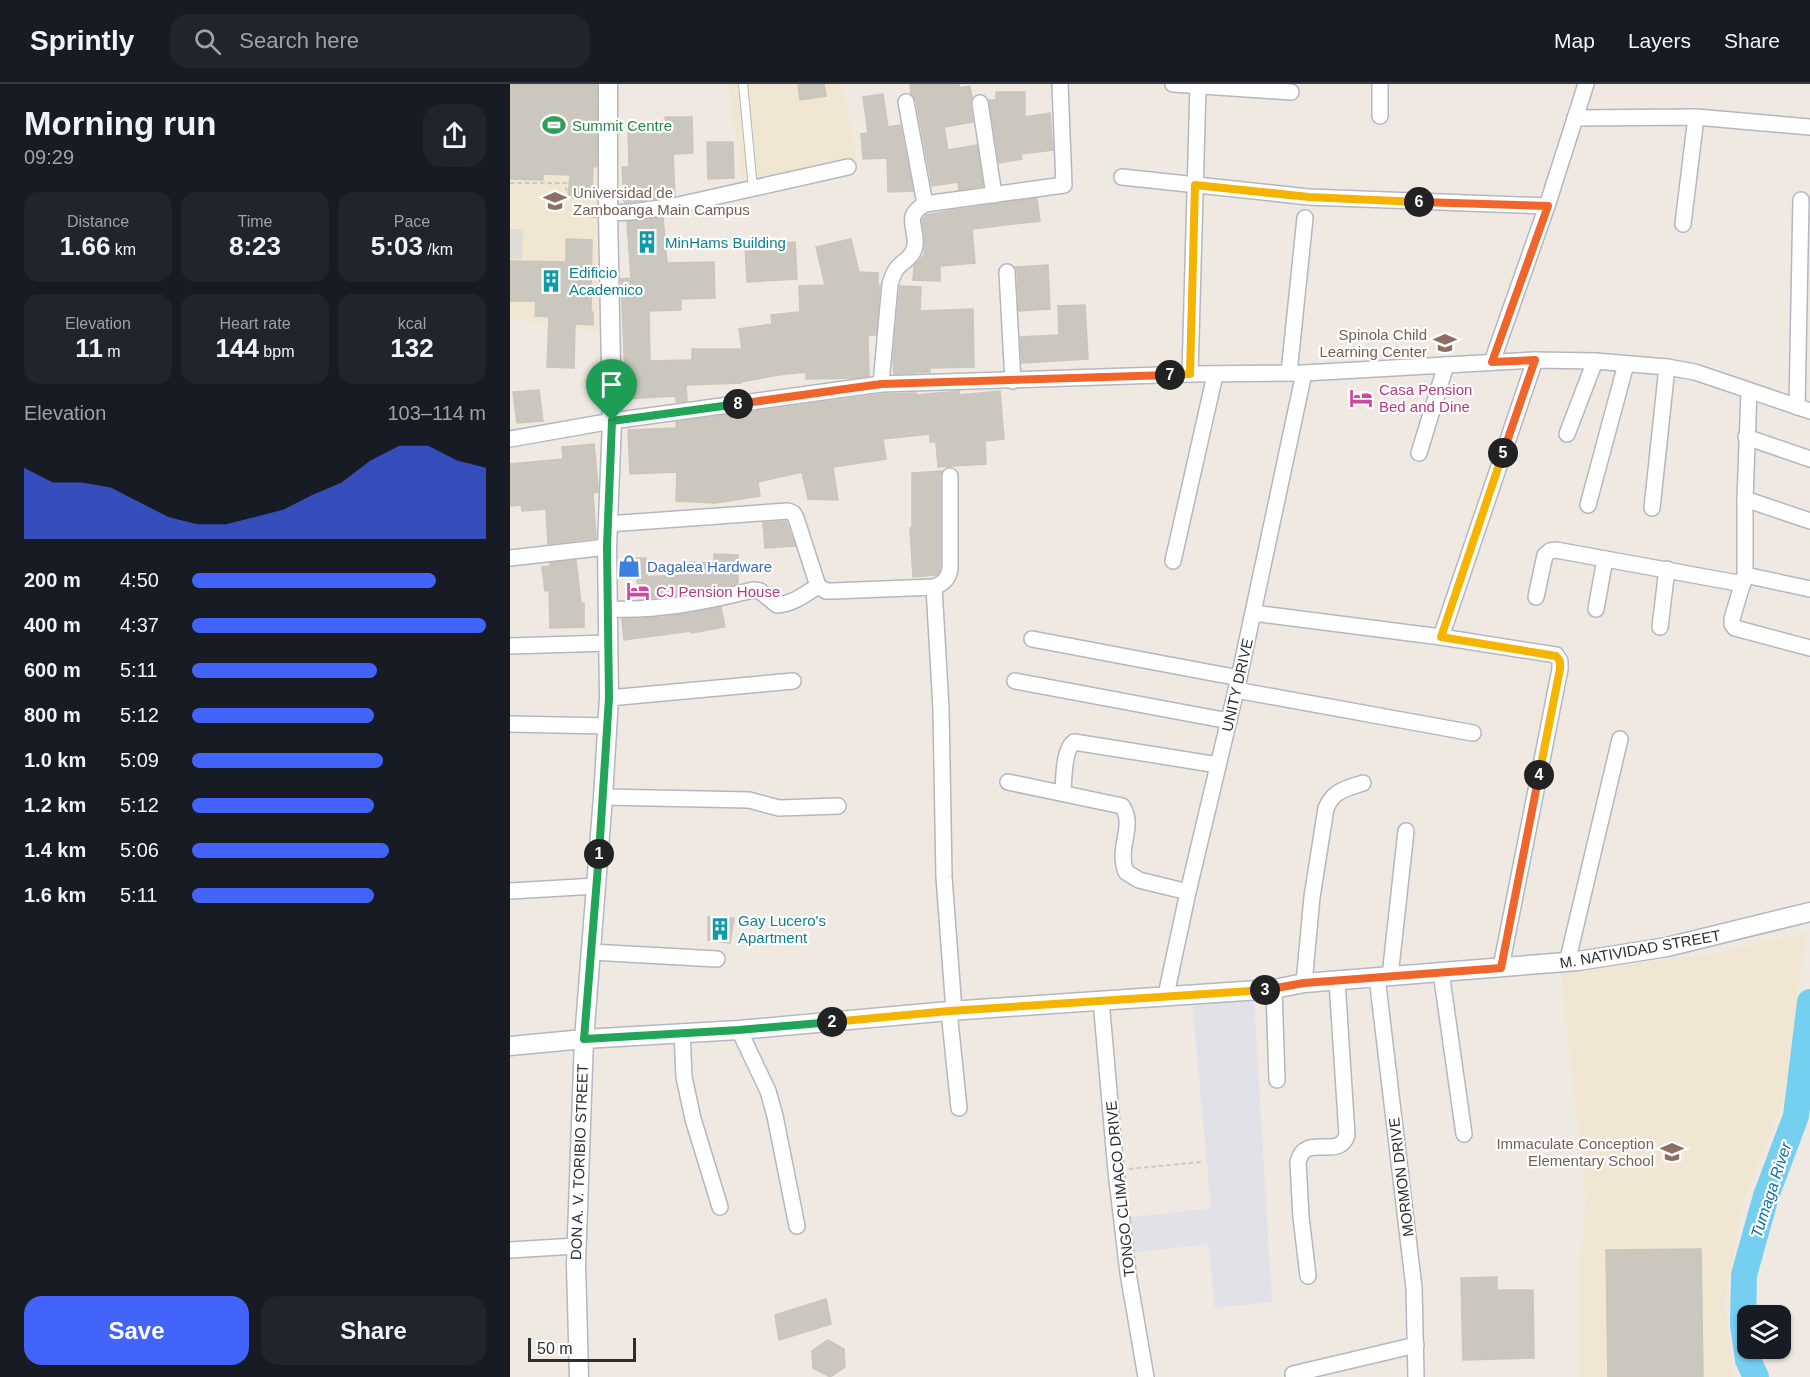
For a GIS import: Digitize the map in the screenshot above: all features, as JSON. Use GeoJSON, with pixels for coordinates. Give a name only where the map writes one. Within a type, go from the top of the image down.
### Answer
{"type":"FeatureCollection","features":[{"type":"Feature","properties":{"kind":"street","name":"DON A. V. TORIBIO STREET"},"geometry":{"type":"LineString","coordinates":[[579,1377],[576,1246],[584,1039],[609,698],[607,547],[612,421],[600,213],[608,84]]}},
{"type":"Feature","properties":{"kind":"street"},"geometry":{"type":"LineString","coordinates":[[881,384],[890,284],[893,273],[910,256],[915,246],[912,218],[918,208],[925,204],[1064,185],[1060,84]]}},
{"type":"Feature","properties":{"kind":"street"},"geometry":{"type":"LineString","coordinates":[[1173,84],[1291,92]]}},
{"type":"Feature","properties":{"kind":"street"},"geometry":{"type":"LineString","coordinates":[[1380,84],[1380,116]]}},
{"type":"Feature","properties":{"kind":"street"},"geometry":{"type":"LineString","coordinates":[[1492,362],[1548,206],[1586,84]]}},
{"type":"Feature","properties":{"kind":"street"},"geometry":{"type":"LineString","coordinates":[[1190,374],[1198,86]]}},
{"type":"Feature","properties":{"kind":"street"},"geometry":{"type":"LineString","coordinates":[[906,102],[925,204]]}},
{"type":"Feature","properties":{"kind":"street"},"geometry":{"type":"LineString","coordinates":[[980,103],[994,195]]}},
{"type":"Feature","properties":{"kind":"street"},"geometry":{"type":"LineString","coordinates":[[1575,118],[1696,117],[1810,127]]}},
{"type":"Feature","properties":{"kind":"street"},"geometry":{"type":"LineString","coordinates":[[1683,224],[1696,117]]}},
{"type":"Feature","properties":{"kind":"street"},"geometry":{"type":"LineString","coordinates":[[600,213],[632,212],[674,206],[848,167]]}},
{"type":"Feature","properties":{"kind":"street"},"geometry":{"type":"LineString","coordinates":[[1122,177],[1309,197],[1548,206]]}},
{"type":"Feature","properties":{"kind":"street"},"geometry":{"type":"LineString","coordinates":[[510,439],[612,421],[881,384],[1190,374],[1297,373],[1535,360],[1595,361],[1667,367],[1695,372],[1804,409],[1801,200]]}},
{"type":"Feature","properties":{"kind":"street","name":"UNITY DRIVE"},"geometry":{"type":"LineString","coordinates":[[1166,996],[1253,613],[1297,373],[1305,218]]}},
{"type":"Feature","properties":{"kind":"street"},"geometry":{"type":"LineString","coordinates":[[1007,272],[1013,381]]}},
{"type":"Feature","properties":{"kind":"street"},"geometry":{"type":"LineString","coordinates":[[1441,637],[1535,360]]}},
{"type":"Feature","properties":{"kind":"street"},"geometry":{"type":"LineString","coordinates":[[1567,434],[1595,361]]}},
{"type":"Feature","properties":{"kind":"street"},"geometry":{"type":"LineString","coordinates":[[1588,505],[1626,364]]}},
{"type":"Feature","properties":{"kind":"street"},"geometry":{"type":"LineString","coordinates":[[1419,453],[1446,365]]}},
{"type":"Feature","properties":{"kind":"street"},"geometry":{"type":"LineString","coordinates":[[1652,508],[1667,367]]}},
{"type":"Feature","properties":{"kind":"street"},"geometry":{"type":"LineString","coordinates":[[1173,561],[1215,375]]}},
{"type":"Feature","properties":{"kind":"street"},"geometry":{"type":"LineString","coordinates":[[1749,391],[1744,579],[1732,624],[1735,628],[1810,648]]}},
{"type":"Feature","properties":{"kind":"street"},"geometry":{"type":"LineString","coordinates":[[1746,437],[1810,459]]}},
{"type":"Feature","properties":{"kind":"street"},"geometry":{"type":"LineString","coordinates":[[608,524],[788,511],[796,518],[818,586],[826,591],[934,587],[942,584],[948,577],[950,569],[950,477]]}},
{"type":"Feature","properties":{"kind":"street"},"geometry":{"type":"LineString","coordinates":[[1745,499],[1810,521]]}},
{"type":"Feature","properties":{"kind":"street"},"geometry":{"type":"LineString","coordinates":[[510,558],[607,547]]}},
{"type":"Feature","properties":{"kind":"street"},"geometry":{"type":"LineString","coordinates":[[1536,597],[1545,555],[1556,550],[1810,590]]}},
{"type":"Feature","properties":{"kind":"street"},"geometry":{"type":"LineString","coordinates":[[1596,609],[1605,559]]}},
{"type":"Feature","properties":{"kind":"street"},"geometry":{"type":"LineString","coordinates":[[1660,627],[1667,569]]}},
{"type":"Feature","properties":{"kind":"street"},"geometry":{"type":"LineString","coordinates":[[608,609],[641,609],[681,605],[753,590],[760,591],[777,604],[783,604],[791,602],[818,586]]}},
{"type":"Feature","properties":{"kind":"street"},"geometry":{"type":"LineString","coordinates":[[934,587],[941,709],[944,878],[959,1108]]}},
{"type":"Feature","properties":{"kind":"street"},"geometry":{"type":"LineString","coordinates":[[1253,613],[1538,651],[1556,656],[1560,661],[1501,968]]}},
{"type":"Feature","properties":{"kind":"street"},"geometry":{"type":"LineString","coordinates":[[1032,639],[1473,734]]}},
{"type":"Feature","properties":{"kind":"street"},"geometry":{"type":"LineString","coordinates":[[510,646],[608,643]]}},
{"type":"Feature","properties":{"kind":"street"},"geometry":{"type":"LineString","coordinates":[[609,698],[793,681]]}},
{"type":"Feature","properties":{"kind":"street"},"geometry":{"type":"LineString","coordinates":[[1014,681],[1229,721]]}},
{"type":"Feature","properties":{"kind":"street"},"geometry":{"type":"LineString","coordinates":[[510,724],[607,726]]}},
{"type":"Feature","properties":{"kind":"street"},"geometry":{"type":"LineString","coordinates":[[1567,963],[1620,739]]}},
{"type":"Feature","properties":{"kind":"street"},"geometry":{"type":"LineString","coordinates":[[1063,793],[1067,753],[1070,744],[1074,742],[1218,765]]}},
{"type":"Feature","properties":{"kind":"street"},"geometry":{"type":"LineString","coordinates":[[1008,782],[1122,806],[1128,818],[1122,862],[1126,872],[1139,879],[1188,892]]}},
{"type":"Feature","properties":{"kind":"street"},"geometry":{"type":"LineString","coordinates":[[1304,983],[1312,897],[1326,808],[1332,796],[1363,783]]}},
{"type":"Feature","properties":{"kind":"street"},"geometry":{"type":"LineString","coordinates":[[603,797],[749,800],[779,808],[838,806]]}},
{"type":"Feature","properties":{"kind":"street","name":"MORMON DRIVE"},"geometry":{"type":"LineString","coordinates":[[1406,831],[1383,977],[1414,1288],[1416,1377]]}},
{"type":"Feature","properties":{"kind":"street"},"geometry":{"type":"LineString","coordinates":[[510,891],[596,886]]}},
{"type":"Feature","properties":{"kind":"street","name":"M. NATIVIDAD STREET"},"geometry":{"type":"LineString","coordinates":[[510,1046],[682,1032],[739,1030],[952,1011],[1274,989],[1304,983],[1567,963],[1668,947],[1804,914]]}},
{"type":"Feature","properties":{"kind":"street"},"geometry":{"type":"LineString","coordinates":[[591,952],[717,959]]}},
{"type":"Feature","properties":{"kind":"street"},"geometry":{"type":"LineString","coordinates":[[1441,972],[1464,1134]]}},
{"type":"Feature","properties":{"kind":"street"},"geometry":{"type":"LineString","coordinates":[[1308,1276],[1298,1162],[1300,1154],[1309,1148],[1343,1144],[1347,1135],[1337,981]]}},
{"type":"Feature","properties":{"kind":"street"},"geometry":{"type":"LineString","coordinates":[[1274,989],[1277,1080]]}},
{"type":"Feature","properties":{"kind":"street","name":"TONGO CLIMACO DRIVE"},"geometry":{"type":"LineString","coordinates":[[1101,1000],[1116,1171],[1128,1273],[1146,1377]]}},
{"type":"Feature","properties":{"kind":"street"},"geometry":{"type":"LineString","coordinates":[[739,1030],[768,1091],[781,1139],[797,1226]]}},
{"type":"Feature","properties":{"kind":"street"},"geometry":{"type":"LineString","coordinates":[[682,1032],[684,1077],[693,1119],[720,1207]]}},
{"type":"Feature","properties":{"kind":"street"},"geometry":{"type":"LineString","coordinates":[[510,1250],[576,1246]]}},
{"type":"Feature","properties":{"kind":"street"},"geometry":{"type":"LineString","coordinates":[[1293,1374],[1416,1345]]}},
{"type":"Feature","properties":{"kind":"lane"},"geometry":{"type":"LineString","coordinates":[[743,84],[753,188]]}},
{"type":"Feature","properties":{"kind":"path"},"geometry":{"type":"LineString","coordinates":[[510,183],[566,183],[566,190],[569,191]]}},
{"type":"Feature","properties":{"kind":"path"},"geometry":{"type":"LineString","coordinates":[[1116,1171],[1201,1162]]}},
{"type":"Feature","properties":{"kind":"shaded area","name":"Universidad de Zamboanga Main Campus"},"geometry":{"type":"Polygon","coordinates":[[[510,84],[604,84],[598,332],[510,318],[510,84]]]}},
{"type":"Feature","properties":{"kind":"shaded area"},"geometry":{"type":"Polygon","coordinates":[[[728,84],[842,84],[857,160],[742,179],[728,84]]]}},
{"type":"Feature","properties":{"kind":"shaded area"},"geometry":{"type":"Polygon","coordinates":[[[510,229],[523,229],[522,259],[510,258],[510,229]]]}},
{"type":"Feature","properties":{"kind":"shaded area","name":"Immaculate Conception Elementary School"},"geometry":{"type":"Polygon","coordinates":[[[1806,933],[1782,1104],[1743,1201],[1725,1301],[1733,1377],[1580,1377],[1580,1268],[1586,1199],[1561,973],[1717,953],[1806,933]]]}},
{"type":"Feature","properties":{"kind":"shaded area"},"geometry":{"type":"Polygon","coordinates":[[[1254,997],[1272,1302],[1215,1308],[1208,1244],[1131,1253],[1126,1218],[1211,1208],[1192,1002],[1254,997]]]}},
{"type":"Feature","properties":{"kind":"building","name":"Summit Centre"},"geometry":{"type":"Polygon","coordinates":[[[510,84],[597,84],[597,167],[593,166],[592,199],[568,198],[570,175],[543,174],[543,180],[510,179],[510,84]]]}},
{"type":"Feature","properties":{"kind":"building"},"geometry":{"type":"Polygon","coordinates":[[[798,84],[824,84],[826,96],[800,100],[798,84]]]}},
{"type":"Feature","properties":{"kind":"building"},"geometry":{"type":"Polygon","coordinates":[[[910,84],[959,84],[959,88],[970,86],[973,122],[944,127],[948,150],[977,145],[983,186],[959,190],[958,182],[932,186],[916,100],[911,94],[910,84]]]}},
{"type":"Feature","properties":{"kind":"building"},"geometry":{"type":"Polygon","coordinates":[[[996,92],[1025,92],[1025,117],[1050,113],[1053,150],[1021,154],[1022,159],[999,163],[989,100],[996,100],[996,92]]]}},
{"type":"Feature","properties":{"kind":"building"},"geometry":{"type":"Polygon","coordinates":[[[883,94],[888,127],[900,125],[913,191],[888,192],[887,158],[863,159],[861,134],[868,133],[863,97],[883,94]]]}},
{"type":"Feature","properties":{"kind":"building"},"geometry":{"type":"Polygon","coordinates":[[[665,117],[692,117],[693,153],[673,154],[675,196],[625,203],[622,167],[629,167],[628,126],[666,125],[665,117]]]}},
{"type":"Feature","properties":{"kind":"building"},"geometry":{"type":"Polygon","coordinates":[[[707,142],[733,142],[734,178],[708,179],[707,142]]]}},
{"type":"Feature","properties":{"kind":"building"},"geometry":{"type":"Polygon","coordinates":[[[1037,198],[1040,221],[972,229],[975,263],[940,266],[940,281],[913,280],[914,266],[924,255],[925,238],[922,220],[926,215],[1037,198]]]}},
{"type":"Feature","properties":{"kind":"building"},"geometry":{"type":"Polygon","coordinates":[[[663,217],[667,263],[714,262],[715,298],[681,299],[681,310],[649,311],[650,361],[692,360],[692,349],[742,349],[739,329],[772,324],[771,315],[800,312],[799,286],[825,285],[816,247],[851,239],[859,272],[878,273],[878,285],[880,285],[876,335],[868,335],[869,376],[806,379],[806,372],[741,383],[686,385],[687,401],[676,402],[676,396],[626,399],[621,279],[631,278],[627,222],[663,217]]]}},
{"type":"Feature","properties":{"kind":"building","name":"Edificio Academico"},"geometry":{"type":"Polygon","coordinates":[[[566,239],[592,240],[591,312],[593,312],[593,325],[575,324],[574,368],[547,367],[549,317],[535,316],[536,301],[510,301],[510,261],[566,262],[566,239]]]}},
{"type":"Feature","properties":{"kind":"building"},"geometry":{"type":"Polygon","coordinates":[[[795,242],[797,279],[747,282],[745,245],[795,242]]]}},
{"type":"Feature","properties":{"kind":"building"},"geometry":{"type":"Polygon","coordinates":[[[1048,265],[1050,309],[1019,311],[1015,267],[1048,265]]]}},
{"type":"Feature","properties":{"kind":"building"},"geometry":{"type":"Polygon","coordinates":[[[900,286],[921,287],[920,311],[973,309],[974,367],[930,368],[930,372],[894,374],[893,357],[900,286]]]}},
{"type":"Feature","properties":{"kind":"building"},"geometry":{"type":"Polygon","coordinates":[[[1085,305],[1088,359],[1022,363],[1020,337],[1059,335],[1058,306],[1085,305]]]}},
{"type":"Feature","properties":{"kind":"building"},"geometry":{"type":"Polygon","coordinates":[[[539,390],[543,421],[517,423],[513,392],[539,390]]]}},
{"type":"Feature","properties":{"kind":"building"},"geometry":{"type":"Polygon","coordinates":[[[959,391],[959,395],[1000,391],[1004,439],[985,441],[986,464],[938,467],[936,442],[930,442],[930,434],[883,439],[886,459],[833,467],[838,500],[808,499],[802,472],[758,482],[760,496],[715,503],[676,501],[677,472],[630,474],[628,430],[676,428],[676,422],[882,394],[916,393],[917,395],[959,391]]]}},
{"type":"Feature","properties":{"kind":"building"},"geometry":{"type":"Polygon","coordinates":[[[594,444],[598,486],[598,492],[593,493],[596,538],[548,544],[546,509],[522,511],[521,505],[510,506],[510,464],[563,459],[562,447],[594,444]]]}},
{"type":"Feature","properties":{"kind":"building"},"geometry":{"type":"Polygon","coordinates":[[[942,471],[940,476],[940,570],[937,575],[913,577],[910,528],[912,528],[912,473],[942,471]]]}},
{"type":"Feature","properties":{"kind":"building"},"geometry":{"type":"Polygon","coordinates":[[[786,521],[795,546],[765,548],[763,523],[786,521]]]}},
{"type":"Feature","properties":{"kind":"building"},"geometry":{"type":"Polygon","coordinates":[[[714,554],[738,555],[738,584],[679,595],[638,599],[637,577],[685,575],[685,562],[714,563],[714,554]]]}},
{"type":"Feature","properties":{"kind":"building"},"geometry":{"type":"Polygon","coordinates":[[[625,558],[646,558],[647,575],[626,575],[625,558]]]}},
{"type":"Feature","properties":{"kind":"building"},"geometry":{"type":"Polygon","coordinates":[[[576,560],[581,603],[584,603],[584,627],[550,628],[549,590],[545,591],[542,567],[550,566],[550,563],[576,560]]]}},
{"type":"Feature","properties":{"kind":"building"},"geometry":{"type":"Polygon","coordinates":[[[721,607],[725,627],[624,640],[622,619],[664,617],[721,607]]]}},
{"type":"Feature","properties":{"kind":"building","name":"Gay Lucero's Apartment"},"geometry":{"type":"Polygon","coordinates":[[[708,917],[734,918],[730,943],[708,940],[708,917]]]}},
{"type":"Feature","properties":{"kind":"building"},"geometry":{"type":"Polygon","coordinates":[[[1701,1249],[1703,1377],[1608,1377],[1606,1250],[1701,1249]]]}},
{"type":"Feature","properties":{"kind":"building"},"geometry":{"type":"Polygon","coordinates":[[[1497,1277],[1497,1290],[1533,1290],[1534,1358],[1463,1360],[1461,1278],[1497,1277]]]}},
{"type":"Feature","properties":{"kind":"building"},"geometry":{"type":"Polygon","coordinates":[[[826,1299],[831,1324],[779,1340],[775,1315],[826,1299]]]}},
{"type":"Feature","properties":{"kind":"building"},"geometry":{"type":"Polygon","coordinates":[[[828,1340],[844,1349],[845,1367],[830,1377],[813,1368],[812,1351],[828,1340]]]}},
{"type":"Feature","properties":{"kind":"waterway","name":"Tumaga River"},"geometry":{"type":"LineString","coordinates":[[1756,1377],[1748,1360],[1743,1325],[1744,1275],[1766,1196],[1796,1116],[1810,1002]]}},
{"type":"Feature","properties":{"kind":"place","name":"Summit Centre"},"geometry":{"type":"Point","coordinates":[554,125]}},
{"type":"Feature","properties":{"kind":"place","name":"Universidad de Zamboanga Main Campus"},"geometry":{"type":"Point","coordinates":[555,201]}},
{"type":"Feature","properties":{"kind":"place","name":"MinHams Building"},"geometry":{"type":"Point","coordinates":[647,242]}},
{"type":"Feature","properties":{"kind":"place","name":"Edificio Academico"},"geometry":{"type":"Point","coordinates":[551,281]}},
{"type":"Feature","properties":{"kind":"place","name":"Spinola Child Learning Center"},"geometry":{"type":"Point","coordinates":[1445,343]}},
{"type":"Feature","properties":{"kind":"place","name":"Casa Pension Bed and Dine"},"geometry":{"type":"Point","coordinates":[1361,398]}},
{"type":"Feature","properties":{"kind":"place","name":"Dagalea Hardware"},"geometry":{"type":"Point","coordinates":[629,566]}},
{"type":"Feature","properties":{"kind":"place","name":"CJ Pension House"},"geometry":{"type":"Point","coordinates":[638,591]}},
{"type":"Feature","properties":{"kind":"place","name":"Gay Lucero's Apartment"},"geometry":{"type":"Point","coordinates":[720,929]}},
{"type":"Feature","properties":{"kind":"place","name":"Immaculate Conception Elementary School"},"geometry":{"type":"Point","coordinates":[1672,1152]}},
{"type":"Feature","properties":{"kind":"route"},"geometry":{"type":"LineString","coordinates":[[1195,185],[1309,197],[1548,206],[1492,362],[1535,360],[1441,637],[1538,651],[1556,656],[1560,661],[1501,968],[1304,983],[1274,989],[949,1011],[739,1030],[584,1039],[609,698],[607,547],[612,421],[881,384],[1190,374],[1195,185]]}}]}
